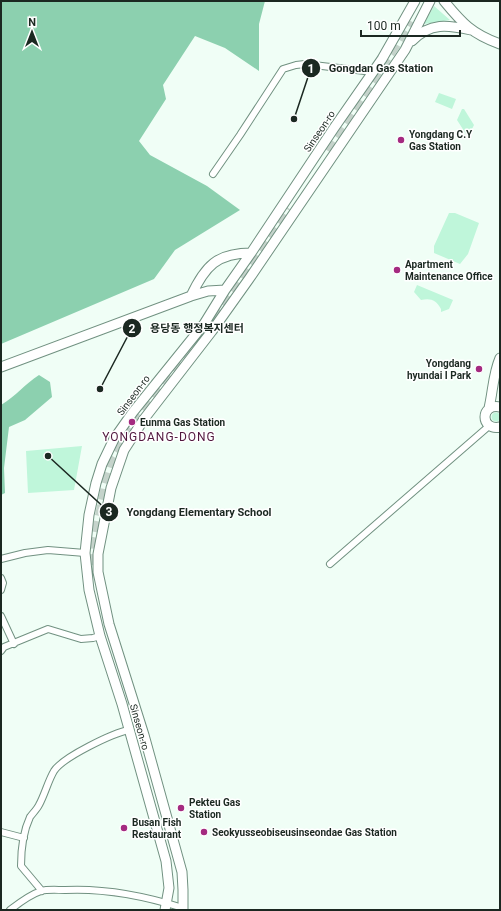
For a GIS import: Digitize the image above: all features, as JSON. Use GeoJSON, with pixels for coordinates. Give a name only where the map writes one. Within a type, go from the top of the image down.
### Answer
{"type":"FeatureCollection","features":[{"type":"Feature","properties":{"kind":"main road","name":"Sinseon-ro"},"geometry":{"type":"LineString","coordinates":[[165,906],[169,888],[166,862],[129,730],[100,636],[86,575],[85,552],[89,514],[96,483],[102,464],[114,439],[133,412],[204,324],[225,290],[334,128],[388,51],[415,1]]}},
{"type":"Feature","properties":{"kind":"main road","name":"Sinseon-ro"},"geometry":{"type":"LineString","coordinates":[[183,909],[182,872],[144,734],[109,624],[99,574],[98,554],[111,488],[124,450],[129,441],[144,419],[221,320],[404,50],[430,1]]}},
{"type":"Feature","properties":{"kind":"main road"},"geometry":{"type":"LineString","coordinates":[[444,1],[457,18],[471,30],[478,35],[500,44]]}},
{"type":"Feature","properties":{"kind":"main road"},"geometry":{"type":"LineString","coordinates":[[404,50],[417,36],[437,26],[457,27],[471,30]]}},
{"type":"Feature","properties":{"kind":"main road"},"geometry":{"type":"LineString","coordinates":[[191,296],[203,274],[221,257],[239,253],[251,253]]}},
{"type":"Feature","properties":{"kind":"main road"},"geometry":{"type":"LineString","coordinates":[[1,367],[191,296],[208,291],[225,290]]}},
{"type":"Feature","properties":{"kind":"main road"},"geometry":{"type":"LineString","coordinates":[[500,358],[496,367],[489,408],[485,417],[486,422],[494,427],[500,436]]}},
{"type":"Feature","properties":{"kind":"main road"},"geometry":{"type":"LineString","coordinates":[[489,408],[494,406],[500,407]]}},
{"type":"Feature","properties":{"kind":"main road"},"geometry":{"type":"LineString","coordinates":[[86,575],[99,574]]}},
{"type":"Feature","properties":{"kind":"street"},"geometry":{"type":"LineString","coordinates":[[213,174],[283,69],[296,64],[305,64],[373,72]]}},
{"type":"Feature","properties":{"kind":"street"},"geometry":{"type":"LineString","coordinates":[[330,564],[494,427]]}},
{"type":"Feature","properties":{"kind":"street"},"geometry":{"type":"LineString","coordinates":[[1,559],[24,553],[48,550],[85,552]]}},
{"type":"Feature","properties":{"kind":"street"},"geometry":{"type":"LineString","coordinates":[[1,578],[3,584],[1,590]]}},
{"type":"Feature","properties":{"kind":"street"},"geometry":{"type":"LineString","coordinates":[[1,616],[14,644]]}},
{"type":"Feature","properties":{"kind":"street"},"geometry":{"type":"LineString","coordinates":[[1,651],[4,647],[48,629],[81,639],[100,636]]}},
{"type":"Feature","properties":{"kind":"street"},"geometry":{"type":"LineString","coordinates":[[42,891],[21,866],[21,851],[30,817],[40,805],[55,770],[67,760],[101,740],[129,730]]}},
{"type":"Feature","properties":{"kind":"street"},"geometry":{"type":"LineString","coordinates":[[1,832],[24,838]]}},
{"type":"Feature","properties":{"kind":"street"},"geometry":{"type":"LineString","coordinates":[[10,910],[30,895],[42,891],[83,889],[106,891],[152,899],[165,906],[183,909]]}},
{"type":"Feature","properties":{"kind":"green space"},"geometry":{"type":"Polygon","coordinates":[[[1,1],[265,1],[259,24],[259,71],[225,48],[195,36],[163,85],[166,99],[139,141],[150,155],[207,186],[240,210],[175,250],[154,279],[1,344],[1,1]]]}},
{"type":"Feature","properties":{"kind":"green space"},"geometry":{"type":"Polygon","coordinates":[[[434,6],[450,20],[424,24],[434,6]]]}},
{"type":"Feature","properties":{"kind":"green space"},"geometry":{"type":"Polygon","coordinates":[[[439,93],[456,99],[452,109],[435,102],[439,93]]]}},
{"type":"Feature","properties":{"kind":"green space"},"geometry":{"type":"Polygon","coordinates":[[[462,109],[464,109],[474,125],[469,135],[466,134],[457,120],[462,109]]]}},
{"type":"Feature","properties":{"kind":"green space"},"geometry":{"type":"Polygon","coordinates":[[[449,213],[455,213],[479,223],[468,254],[460,264],[434,253],[434,246],[449,213]]]}},
{"type":"Feature","properties":{"kind":"green space"},"geometry":{"type":"Polygon","coordinates":[[[417,285],[453,300],[449,309],[441,312],[441,309],[435,302],[428,299],[421,300],[414,292],[417,285]]]}},
{"type":"Feature","properties":{"kind":"green space"},"geometry":{"type":"Polygon","coordinates":[[[39,375],[50,382],[52,397],[25,420],[9,427],[4,468],[5,493],[1,495],[1,405],[39,375]]]}},
{"type":"Feature","properties":{"kind":"green space"},"geometry":{"type":"Polygon","coordinates":[[[496,412],[501,417],[496,422],[491,417],[496,412]]]}},
{"type":"Feature","properties":{"kind":"green space"},"geometry":{"type":"Polygon","coordinates":[[[82,446],[74,490],[28,493],[26,451],[82,446]]]}},
{"type":"Feature","properties":{"kind":"tunnel"},"geometry":{"type":"LineString","coordinates":[[325,149],[395,45],[409,20]]}},
{"type":"Feature","properties":{"kind":"tunnel"},"geometry":{"type":"LineString","coordinates":[[95,565],[94,547],[107,484],[114,459],[124,441],[291,210]]}},
{"type":"Feature","properties":{"kind":"place","name":"Gongdan Gas Station"},"geometry":{"type":"Point","coordinates":[294,119]}},
{"type":"Feature","properties":{"kind":"place","name":"Yongdang C.Y Gas Station"},"geometry":{"type":"Point","coordinates":[401,140]}},
{"type":"Feature","properties":{"kind":"place","name":"Apartment Maintenance Office"},"geometry":{"type":"Point","coordinates":[397,270]}},
{"type":"Feature","properties":{"kind":"place","name":"Yongdang hyundai I Park"},"geometry":{"type":"Point","coordinates":[479,369]}},
{"type":"Feature","properties":{"kind":"place","name":"용당동 행정복지센터"},"geometry":{"type":"Point","coordinates":[100,389]}},
{"type":"Feature","properties":{"kind":"place","name":"Eunma Gas Station"},"geometry":{"type":"Point","coordinates":[132,422]}},
{"type":"Feature","properties":{"kind":"place","name":"Yongdang Elementary School"},"geometry":{"type":"Point","coordinates":[48,456]}},
{"type":"Feature","properties":{"kind":"place","name":"Pekteu Gas Station"},"geometry":{"type":"Point","coordinates":[181,808]}},
{"type":"Feature","properties":{"kind":"place","name":"Busan Fish Restaurant"},"geometry":{"type":"Point","coordinates":[124,828]}},
{"type":"Feature","properties":{"kind":"place","name":"Seokyusseobiseusinseondae Gas Station"},"geometry":{"type":"Point","coordinates":[204,832]}},
{"type":"Feature","properties":{"kind":"district","name":"YONGDANG-DONG"},"geometry":{"type":"Point","coordinates":[159,437]}}]}
